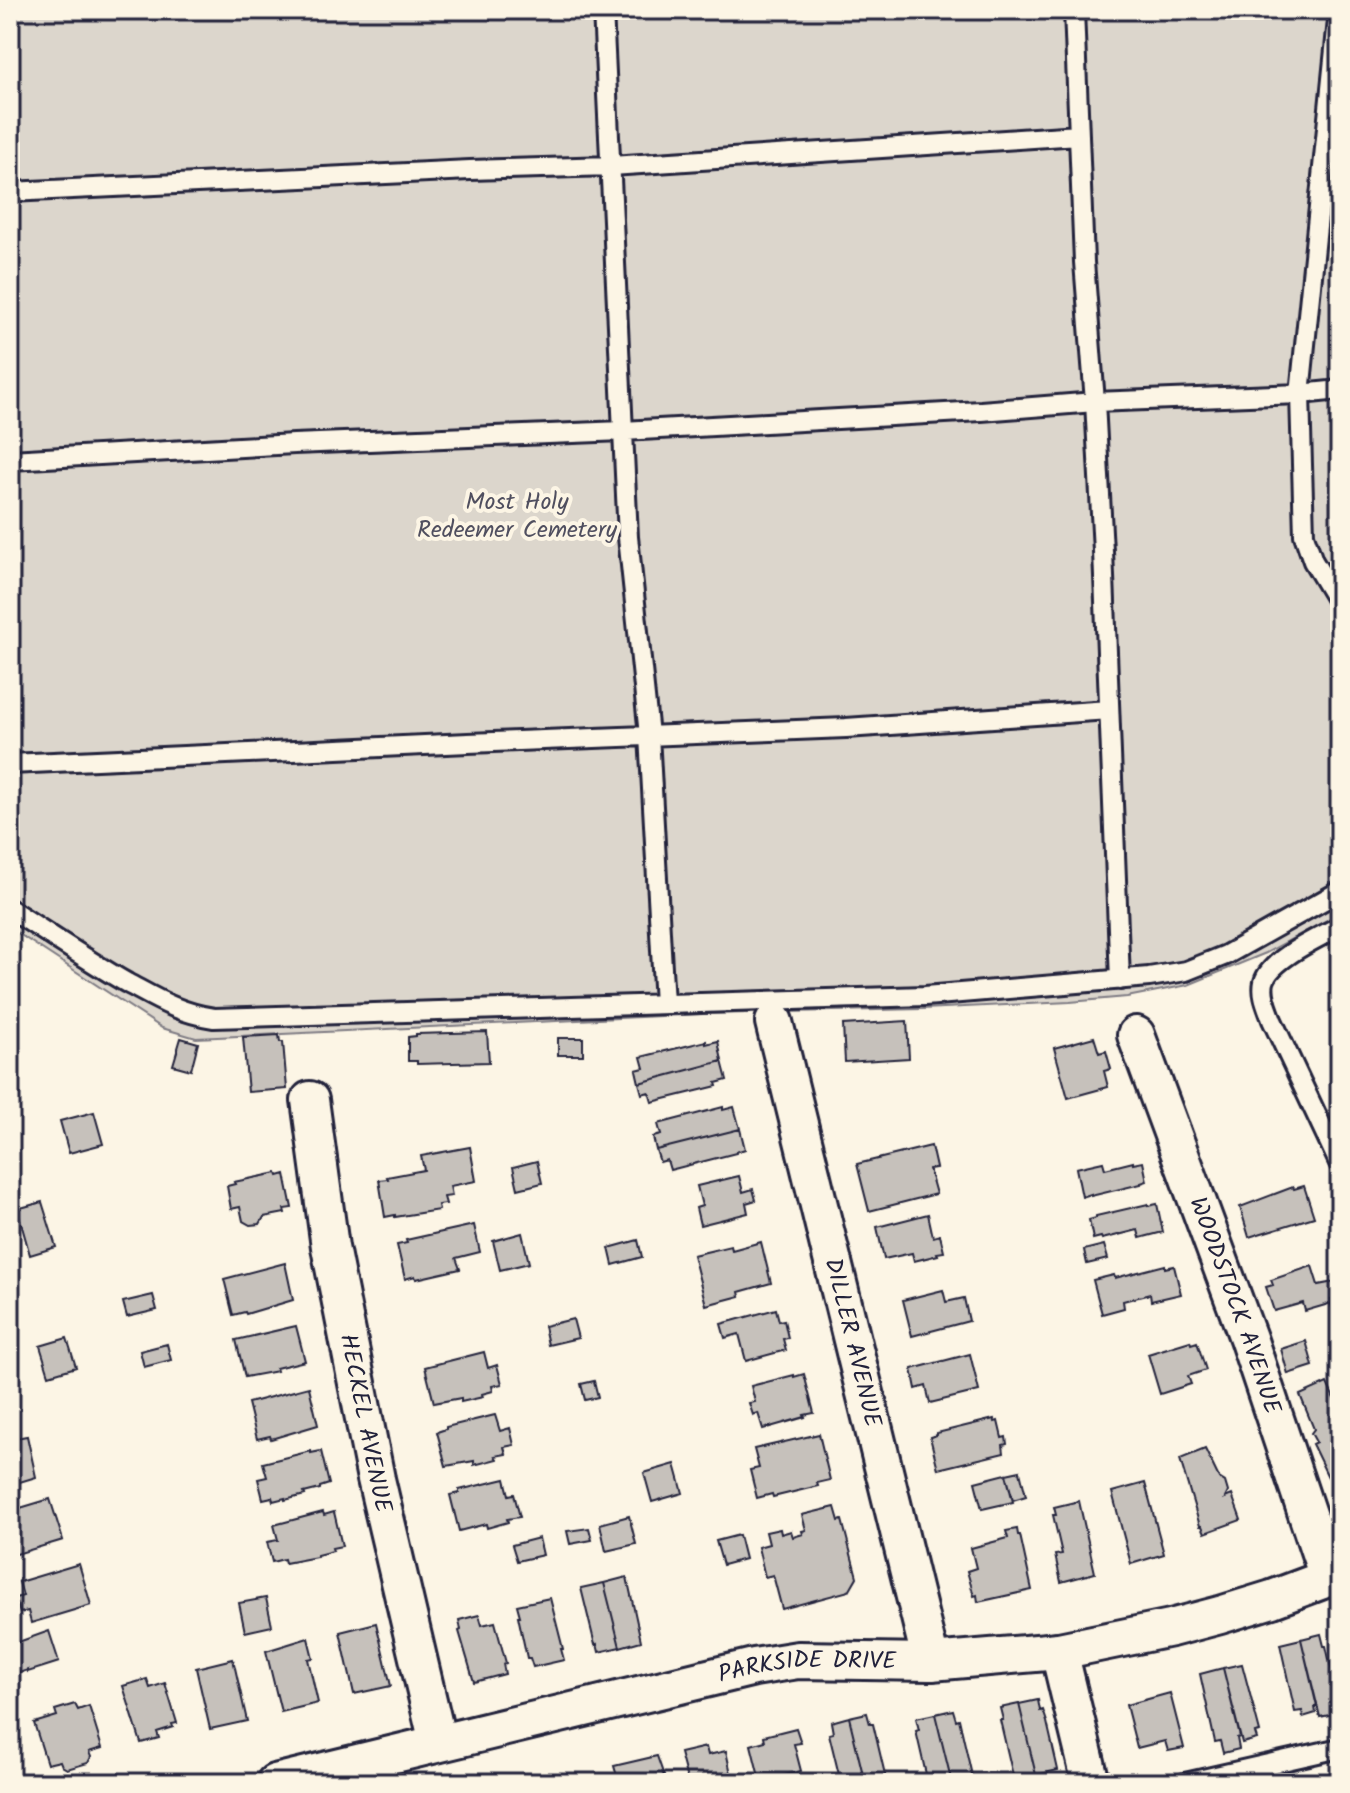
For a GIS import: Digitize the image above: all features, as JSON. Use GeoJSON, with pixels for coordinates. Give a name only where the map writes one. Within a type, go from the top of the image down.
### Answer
{"type":"FeatureCollection","features":[{"type":"Feature","properties":{"kind":"street","name":"DILLER AVENUE"},"geometry":{"type":"LineString","coordinates":[[774,1022],[931,1662]]}},
{"type":"Feature","properties":{"kind":"street","name":"WOODSTOCK AVENUE"},"geometry":{"type":"LineString","coordinates":[[1136,1035],[1334,1574]]}},
{"type":"Feature","properties":{"kind":"street","name":"HECKEL AVENUE"},"geometry":{"type":"LineString","coordinates":[[310,1100],[330,1247],[370,1448],[438,1743]]}},
{"type":"Feature","properties":{"kind":"street","name":"PARKSIDE DRIVE"},"geometry":{"type":"LineString","coordinates":[[275,1783],[754,1667],[798,1660],[931,1662],[1059,1651],[1220,1615],[1272,1599],[1334,1574]]}},
{"type":"Feature","properties":{"kind":"street"},"geometry":{"type":"LineString","coordinates":[[1059,1651],[1091,1783]]}},
{"type":"Feature","properties":{"kind":"lane"},"geometry":{"type":"LineString","coordinates":[[603,10],[628,537],[649,735],[664,1004]]}},
{"type":"Feature","properties":{"kind":"lane"},"geometry":{"type":"LineString","coordinates":[[1074,10],[1084,262],[1095,402],[1120,980]]}},
{"type":"Feature","properties":{"kind":"lane"},"geometry":{"type":"LineString","coordinates":[[1339,10],[1300,394],[1304,535],[1313,561],[1340,606]]}},
{"type":"Feature","properties":{"kind":"lane"},"geometry":{"type":"LineString","coordinates":[[10,192],[611,166],[1079,135]]}},
{"type":"Feature","properties":{"kind":"lane"},"geometry":{"type":"LineString","coordinates":[[10,460],[294,444],[623,431],[1340,390]]}},
{"type":"Feature","properties":{"kind":"lane"},"geometry":{"type":"LineString","coordinates":[[10,764],[846,728],[1109,710]]}},
{"type":"Feature","properties":{"kind":"lane"},"geometry":{"type":"LineString","coordinates":[[10,909],[103,969],[169,1006],[193,1015],[214,1018],[925,996],[1149,977],[1186,971],[1226,955],[1340,891]]}},
{"type":"Feature","properties":{"kind":"lane"},"geometry":{"type":"LineString","coordinates":[[1340,926],[1298,948],[1268,972],[1263,985],[1272,1020],[1340,1165]]}},
{"type":"Feature","properties":{"kind":"lane"},"geometry":{"type":"LineString","coordinates":[[1185,1783],[1340,1748]]}},
{"type":"Feature","properties":{"kind":"green space","name":"Most Holy Redeemer Cemetery"},"geometry":{"type":"Polygon","coordinates":[[[10,10],[1340,10],[1340,913],[1266,953],[1188,985],[1127,997],[923,1009],[703,1014],[196,1038],[162,1028],[10,928],[10,10]]]}},
{"type":"Feature","properties":{"kind":"building"},"geometry":{"type":"Polygon","coordinates":[[[907,1021],[909,1058],[845,1062],[843,1025],[907,1021]]]}},
{"type":"Feature","properties":{"kind":"building"},"geometry":{"type":"Polygon","coordinates":[[[487,1032],[489,1062],[417,1064],[417,1061],[408,1061],[408,1037],[416,1034],[487,1032]]]}},
{"type":"Feature","properties":{"kind":"building"},"geometry":{"type":"Polygon","coordinates":[[[279,1035],[280,1042],[283,1042],[287,1089],[248,1092],[243,1037],[279,1035]]]}},
{"type":"Feature","properties":{"kind":"building"},"geometry":{"type":"Polygon","coordinates":[[[1094,1037],[1099,1053],[1106,1051],[1111,1069],[1104,1071],[1108,1087],[1068,1098],[1054,1048],[1094,1037]]]}},
{"type":"Feature","properties":{"kind":"building"},"geometry":{"type":"Polygon","coordinates":[[[181,1038],[198,1043],[191,1070],[173,1065],[181,1038]]]}},
{"type":"Feature","properties":{"kind":"building"},"geometry":{"type":"Polygon","coordinates":[[[558,1038],[583,1038],[583,1055],[558,1055],[558,1038]]]}},
{"type":"Feature","properties":{"kind":"building"},"geometry":{"type":"Polygon","coordinates":[[[706,1041],[706,1044],[718,1041],[722,1061],[639,1083],[636,1070],[644,1068],[641,1057],[706,1041]]]}},
{"type":"Feature","properties":{"kind":"building"},"geometry":{"type":"Polygon","coordinates":[[[722,1061],[727,1080],[716,1083],[717,1086],[652,1102],[649,1092],[642,1094],[639,1083],[722,1061]]]}},
{"type":"Feature","properties":{"kind":"building"},"geometry":{"type":"Polygon","coordinates":[[[723,1107],[723,1110],[734,1107],[740,1129],[656,1150],[653,1137],[661,1135],[658,1124],[723,1107]]]}},
{"type":"Feature","properties":{"kind":"building"},"geometry":{"type":"Polygon","coordinates":[[[94,1112],[103,1144],[69,1153],[60,1121],[94,1112]]]}},
{"type":"Feature","properties":{"kind":"building"},"geometry":{"type":"Polygon","coordinates":[[[740,1129],[745,1149],[670,1170],[667,1160],[660,1162],[656,1150],[740,1129]]]}},
{"type":"Feature","properties":{"kind":"building"},"geometry":{"type":"Polygon","coordinates":[[[931,1146],[936,1168],[929,1169],[936,1194],[869,1211],[857,1164],[931,1146]]]}},
{"type":"Feature","properties":{"kind":"building"},"geometry":{"type":"Polygon","coordinates":[[[470,1147],[476,1181],[450,1186],[452,1196],[444,1197],[446,1204],[438,1205],[439,1210],[385,1217],[379,1180],[424,1170],[421,1156],[470,1147]]]}},
{"type":"Feature","properties":{"kind":"building"},"geometry":{"type":"Polygon","coordinates":[[[537,1161],[542,1183],[518,1189],[513,1167],[537,1161]]]}},
{"type":"Feature","properties":{"kind":"building"},"geometry":{"type":"Polygon","coordinates":[[[1103,1162],[1105,1169],[1143,1162],[1147,1181],[1082,1197],[1076,1168],[1103,1162]]]}},
{"type":"Feature","properties":{"kind":"building"},"geometry":{"type":"Polygon","coordinates":[[[277,1173],[278,1176],[285,1174],[292,1208],[284,1209],[285,1213],[264,1217],[260,1224],[250,1225],[243,1221],[240,1207],[231,1209],[227,1186],[277,1173]]]}},
{"type":"Feature","properties":{"kind":"building"},"geometry":{"type":"Polygon","coordinates":[[[739,1176],[743,1192],[753,1189],[756,1200],[746,1203],[748,1213],[700,1225],[696,1208],[702,1206],[697,1186],[739,1176]]]}},
{"type":"Feature","properties":{"kind":"building"},"geometry":{"type":"Polygon","coordinates":[[[1304,1186],[1314,1217],[1249,1237],[1240,1207],[1293,1187],[1304,1186]]]}},
{"type":"Feature","properties":{"kind":"building"},"geometry":{"type":"Polygon","coordinates":[[[42,1202],[56,1247],[30,1255],[17,1209],[42,1202]]]}},
{"type":"Feature","properties":{"kind":"building"},"geometry":{"type":"Polygon","coordinates":[[[1157,1204],[1163,1232],[1140,1238],[1138,1230],[1093,1239],[1089,1220],[1157,1204]]]}},
{"type":"Feature","properties":{"kind":"building"},"geometry":{"type":"Polygon","coordinates":[[[928,1214],[933,1237],[940,1235],[944,1252],[914,1261],[912,1253],[884,1259],[877,1227],[928,1214]]]}},
{"type":"Feature","properties":{"kind":"building"},"geometry":{"type":"Polygon","coordinates":[[[474,1225],[480,1252],[456,1258],[460,1269],[405,1279],[397,1245],[407,1243],[406,1240],[474,1225]]]}},
{"type":"Feature","properties":{"kind":"building"},"geometry":{"type":"Polygon","coordinates":[[[522,1233],[529,1263],[500,1270],[493,1241],[522,1233]]]}},
{"type":"Feature","properties":{"kind":"building"},"geometry":{"type":"Polygon","coordinates":[[[638,1240],[642,1257],[613,1265],[609,1248],[638,1240]]]}},
{"type":"Feature","properties":{"kind":"building"},"geometry":{"type":"Polygon","coordinates":[[[761,1242],[771,1283],[706,1305],[693,1255],[731,1246],[732,1250],[761,1242]]]}},
{"type":"Feature","properties":{"kind":"building"},"geometry":{"type":"Polygon","coordinates":[[[1104,1245],[1108,1259],[1087,1264],[1084,1250],[1104,1245]]]}},
{"type":"Feature","properties":{"kind":"building"},"geometry":{"type":"Polygon","coordinates":[[[285,1263],[293,1300],[233,1315],[224,1279],[285,1263]]]}},
{"type":"Feature","properties":{"kind":"building"},"geometry":{"type":"Polygon","coordinates":[[[1165,1265],[1165,1268],[1174,1266],[1181,1294],[1151,1301],[1150,1294],[1123,1301],[1124,1308],[1102,1314],[1093,1280],[1114,1275],[1115,1278],[1165,1265]]]}},
{"type":"Feature","properties":{"kind":"building"},"geometry":{"type":"Polygon","coordinates":[[[1312,1266],[1318,1285],[1334,1282],[1339,1298],[1305,1311],[1303,1303],[1274,1311],[1266,1287],[1273,1285],[1271,1280],[1312,1266]]]}},
{"type":"Feature","properties":{"kind":"building"},"geometry":{"type":"Polygon","coordinates":[[[943,1290],[946,1302],[964,1298],[969,1321],[912,1336],[903,1300],[943,1290]]]}},
{"type":"Feature","properties":{"kind":"building"},"geometry":{"type":"Polygon","coordinates":[[[153,1295],[157,1310],[127,1317],[123,1302],[153,1295]]]}},
{"type":"Feature","properties":{"kind":"building"},"geometry":{"type":"Polygon","coordinates":[[[1340,1302],[1340,1331],[1331,1305],[1340,1302]]]}},
{"type":"Feature","properties":{"kind":"building"},"geometry":{"type":"Polygon","coordinates":[[[776,1309],[779,1321],[784,1320],[788,1338],[783,1339],[786,1350],[746,1361],[739,1334],[725,1338],[721,1324],[776,1309]]]}},
{"type":"Feature","properties":{"kind":"building"},"geometry":{"type":"Polygon","coordinates":[[[573,1319],[578,1338],[548,1345],[544,1326],[573,1319]]]}},
{"type":"Feature","properties":{"kind":"building"},"geometry":{"type":"Polygon","coordinates":[[[296,1326],[305,1361],[276,1368],[277,1371],[245,1377],[236,1340],[296,1326]]]}},
{"type":"Feature","properties":{"kind":"building"},"geometry":{"type":"Polygon","coordinates":[[[67,1338],[76,1367],[49,1375],[40,1346],[67,1338]]]}},
{"type":"Feature","properties":{"kind":"building"},"geometry":{"type":"Polygon","coordinates":[[[1190,1341],[1191,1344],[1197,1342],[1206,1370],[1188,1376],[1191,1384],[1160,1394],[1148,1354],[1190,1341]]]}},
{"type":"Feature","properties":{"kind":"building"},"geometry":{"type":"Polygon","coordinates":[[[1306,1341],[1313,1366],[1288,1374],[1281,1349],[1306,1341]]]}},
{"type":"Feature","properties":{"kind":"building"},"geometry":{"type":"Polygon","coordinates":[[[167,1344],[171,1360],[144,1367],[140,1351],[167,1344]]]}},
{"type":"Feature","properties":{"kind":"building"},"geometry":{"type":"Polygon","coordinates":[[[484,1352],[488,1368],[497,1365],[502,1384],[492,1386],[493,1391],[482,1394],[483,1397],[434,1403],[425,1367],[484,1352]]]}},
{"type":"Feature","properties":{"kind":"building"},"geometry":{"type":"Polygon","coordinates":[[[970,1354],[979,1391],[930,1403],[926,1386],[916,1389],[912,1369],[970,1354]]]}},
{"type":"Feature","properties":{"kind":"building"},"geometry":{"type":"Polygon","coordinates":[[[804,1374],[814,1413],[763,1429],[758,1413],[753,1415],[749,1403],[755,1402],[751,1386],[804,1374]]]}},
{"type":"Feature","properties":{"kind":"building"},"geometry":{"type":"Polygon","coordinates":[[[10,1379],[18,1406],[10,1408],[10,1379]]]}},
{"type":"Feature","properties":{"kind":"building"},"geometry":{"type":"Polygon","coordinates":[[[594,1381],[598,1397],[585,1400],[581,1384],[594,1381]]]}},
{"type":"Feature","properties":{"kind":"building"},"geometry":{"type":"Polygon","coordinates":[[[1327,1383],[1340,1412],[1340,1470],[1328,1477],[1312,1444],[1316,1442],[1311,1433],[1314,1429],[1300,1395],[1327,1383]]]}},
{"type":"Feature","properties":{"kind":"building"},"geometry":{"type":"Polygon","coordinates":[[[309,1387],[318,1425],[271,1439],[270,1436],[257,1439],[248,1403],[309,1387]]]}},
{"type":"Feature","properties":{"kind":"building"},"geometry":{"type":"Polygon","coordinates":[[[495,1415],[500,1431],[510,1428],[514,1445],[504,1447],[506,1454],[474,1465],[474,1461],[446,1466],[437,1432],[495,1415]]]}},
{"type":"Feature","properties":{"kind":"building"},"geometry":{"type":"Polygon","coordinates":[[[994,1419],[998,1421],[1002,1438],[1006,1437],[1004,1453],[938,1469],[930,1437],[994,1419]]]}},
{"type":"Feature","properties":{"kind":"building"},"geometry":{"type":"Polygon","coordinates":[[[819,1434],[830,1480],[817,1483],[818,1486],[757,1498],[750,1470],[759,1468],[754,1449],[819,1434]]]}},
{"type":"Feature","properties":{"kind":"building"},"geometry":{"type":"Polygon","coordinates":[[[27,1436],[36,1477],[10,1485],[10,1438],[27,1436]]]}},
{"type":"Feature","properties":{"kind":"building"},"geometry":{"type":"Polygon","coordinates":[[[1205,1449],[1219,1478],[1225,1482],[1228,1492],[1225,1498],[1232,1495],[1241,1520],[1205,1533],[1200,1526],[1180,1459],[1205,1449]]]}},
{"type":"Feature","properties":{"kind":"building"},"geometry":{"type":"Polygon","coordinates":[[[321,1451],[329,1484],[285,1500],[273,1501],[272,1497],[263,1499],[258,1479],[267,1477],[263,1463],[321,1451]]]}},
{"type":"Feature","properties":{"kind":"building"},"geometry":{"type":"Polygon","coordinates":[[[675,1464],[683,1493],[652,1502],[644,1473],[675,1464]]]}},
{"type":"Feature","properties":{"kind":"building"},"geometry":{"type":"Polygon","coordinates":[[[1020,1471],[1026,1496],[1013,1500],[1006,1474],[1020,1471]]]}},
{"type":"Feature","properties":{"kind":"building"},"geometry":{"type":"Polygon","coordinates":[[[1006,1474],[1013,1502],[982,1509],[975,1482],[1006,1474]]]}},
{"type":"Feature","properties":{"kind":"building"},"geometry":{"type":"Polygon","coordinates":[[[505,1479],[509,1495],[514,1494],[520,1517],[487,1528],[486,1524],[459,1531],[450,1495],[505,1479]]]}},
{"type":"Feature","properties":{"kind":"building"},"geometry":{"type":"Polygon","coordinates":[[[1145,1483],[1164,1554],[1131,1564],[1112,1492],[1145,1483]]]}},
{"type":"Feature","properties":{"kind":"building"},"geometry":{"type":"Polygon","coordinates":[[[50,1499],[63,1540],[10,1556],[10,1511],[50,1499]]]}},
{"type":"Feature","properties":{"kind":"building"},"geometry":{"type":"Polygon","coordinates":[[[1079,1501],[1095,1573],[1061,1582],[1055,1555],[1062,1554],[1054,1507],[1079,1501]]]}},
{"type":"Feature","properties":{"kind":"building"},"geometry":{"type":"Polygon","coordinates":[[[835,1507],[839,1521],[842,1520],[857,1577],[849,1591],[782,1609],[773,1575],[765,1577],[758,1547],[769,1544],[766,1532],[780,1529],[781,1534],[791,1531],[793,1537],[803,1534],[802,1531],[806,1530],[802,1515],[835,1507]]]}},
{"type":"Feature","properties":{"kind":"building"},"geometry":{"type":"Polygon","coordinates":[[[323,1512],[324,1515],[334,1512],[342,1546],[317,1557],[285,1563],[284,1559],[272,1562],[267,1542],[278,1540],[274,1525],[323,1512]]]}},
{"type":"Feature","properties":{"kind":"building"},"geometry":{"type":"Polygon","coordinates":[[[629,1516],[636,1544],[606,1551],[600,1524],[629,1516]]]}},
{"type":"Feature","properties":{"kind":"building"},"geometry":{"type":"Polygon","coordinates":[[[589,1528],[592,1540],[570,1544],[567,1531],[589,1528]]]}},
{"type":"Feature","properties":{"kind":"building"},"geometry":{"type":"Polygon","coordinates":[[[1017,1529],[1032,1590],[978,1602],[967,1571],[976,1568],[971,1548],[1008,1538],[1006,1531],[1017,1529]]]}},
{"type":"Feature","properties":{"kind":"building"},"geometry":{"type":"Polygon","coordinates":[[[739,1535],[745,1559],[723,1565],[716,1541],[739,1535]]]}},
{"type":"Feature","properties":{"kind":"building"},"geometry":{"type":"Polygon","coordinates":[[[539,1538],[543,1555],[517,1561],[512,1545],[539,1538]]]}},
{"type":"Feature","properties":{"kind":"building"},"geometry":{"type":"Polygon","coordinates":[[[79,1564],[91,1605],[31,1623],[28,1611],[20,1613],[15,1598],[23,1596],[19,1582],[79,1564]]]}},
{"type":"Feature","properties":{"kind":"building"},"geometry":{"type":"Polygon","coordinates":[[[627,1577],[641,1641],[620,1647],[604,1583],[627,1577]]]}},
{"type":"Feature","properties":{"kind":"building"},"geometry":{"type":"Polygon","coordinates":[[[604,1583],[620,1647],[599,1652],[581,1588],[604,1583]]]}},
{"type":"Feature","properties":{"kind":"building"},"geometry":{"type":"Polygon","coordinates":[[[266,1598],[272,1626],[245,1632],[239,1603],[266,1598]]]}},
{"type":"Feature","properties":{"kind":"building"},"geometry":{"type":"Polygon","coordinates":[[[550,1598],[564,1660],[533,1667],[530,1658],[527,1658],[517,1605],[550,1598]]]}},
{"type":"Feature","properties":{"kind":"building"},"geometry":{"type":"Polygon","coordinates":[[[479,1615],[482,1625],[495,1622],[506,1663],[503,1664],[505,1674],[474,1682],[459,1631],[459,1620],[479,1615]]]}},
{"type":"Feature","properties":{"kind":"building"},"geometry":{"type":"Polygon","coordinates":[[[376,1623],[391,1686],[354,1694],[340,1632],[376,1623]]]}},
{"type":"Feature","properties":{"kind":"building"},"geometry":{"type":"Polygon","coordinates":[[[49,1631],[59,1662],[10,1676],[10,1645],[49,1631]]]}},
{"type":"Feature","properties":{"kind":"building"},"geometry":{"type":"Polygon","coordinates":[[[1321,1634],[1339,1702],[1331,1704],[1334,1714],[1320,1717],[1301,1639],[1321,1634]]]}},
{"type":"Feature","properties":{"kind":"building"},"geometry":{"type":"Polygon","coordinates":[[[308,1638],[313,1658],[308,1659],[318,1703],[281,1712],[266,1651],[308,1638]]]}},
{"type":"Feature","properties":{"kind":"building"},"geometry":{"type":"Polygon","coordinates":[[[1301,1639],[1317,1707],[1316,1713],[1303,1717],[1302,1711],[1295,1712],[1280,1644],[1301,1639]]]}},
{"type":"Feature","properties":{"kind":"building"},"geometry":{"type":"Polygon","coordinates":[[[233,1659],[247,1721],[210,1729],[196,1668],[233,1659]]]}},
{"type":"Feature","properties":{"kind":"building"},"geometry":{"type":"Polygon","coordinates":[[[1340,1661],[1340,1688],[1339,1689],[1333,1662],[1340,1661]]]}},
{"type":"Feature","properties":{"kind":"building"},"geometry":{"type":"Polygon","coordinates":[[[1242,1664],[1260,1732],[1255,1733],[1257,1739],[1242,1743],[1223,1668],[1242,1664]]]}},
{"type":"Feature","properties":{"kind":"building"},"geometry":{"type":"Polygon","coordinates":[[[1223,1668],[1240,1737],[1237,1738],[1239,1749],[1223,1753],[1220,1741],[1215,1742],[1200,1674],[1223,1668]]]}},
{"type":"Feature","properties":{"kind":"building"},"geometry":{"type":"Polygon","coordinates":[[[147,1679],[150,1688],[165,1683],[177,1723],[157,1732],[159,1738],[141,1743],[123,1686],[147,1679]]]}},
{"type":"Feature","properties":{"kind":"building"},"geometry":{"type":"Polygon","coordinates":[[[1170,1693],[1184,1748],[1168,1751],[1165,1741],[1137,1748],[1126,1705],[1170,1693]]]}},
{"type":"Feature","properties":{"kind":"building"},"geometry":{"type":"Polygon","coordinates":[[[1038,1700],[1047,1722],[1058,1770],[1036,1775],[1019,1704],[1038,1700]]]}},
{"type":"Feature","properties":{"kind":"building"},"geometry":{"type":"Polygon","coordinates":[[[75,1704],[78,1710],[89,1706],[102,1748],[89,1752],[91,1757],[88,1763],[67,1769],[60,1761],[47,1764],[34,1723],[57,1716],[55,1710],[75,1704]]]}},
{"type":"Feature","properties":{"kind":"building"},"geometry":{"type":"Polygon","coordinates":[[[1019,1704],[1038,1783],[1018,1783],[1017,1779],[1014,1780],[1000,1708],[1019,1704]]]}},
{"type":"Feature","properties":{"kind":"building"},"geometry":{"type":"Polygon","coordinates":[[[953,1710],[956,1720],[959,1719],[973,1780],[960,1783],[952,1783],[935,1714],[953,1710]]]}},
{"type":"Feature","properties":{"kind":"building"},"geometry":{"type":"Polygon","coordinates":[[[867,1713],[870,1724],[873,1724],[887,1783],[865,1783],[849,1717],[867,1713]]]}},
{"type":"Feature","properties":{"kind":"building"},"geometry":{"type":"Polygon","coordinates":[[[935,1714],[952,1783],[928,1783],[916,1718],[935,1714]]]}},
{"type":"Feature","properties":{"kind":"building"},"geometry":{"type":"Polygon","coordinates":[[[849,1717],[865,1783],[841,1783],[829,1734],[833,1733],[831,1722],[849,1717]]]}},
{"type":"Feature","properties":{"kind":"building"},"geometry":{"type":"Polygon","coordinates":[[[796,1728],[801,1743],[794,1744],[801,1771],[760,1781],[751,1745],[765,1741],[764,1736],[796,1728]]]}},
{"type":"Feature","properties":{"kind":"building"},"geometry":{"type":"Polygon","coordinates":[[[706,1747],[708,1755],[726,1751],[733,1783],[688,1783],[680,1753],[706,1747]]]}},
{"type":"Feature","properties":{"kind":"building"},"geometry":{"type":"Polygon","coordinates":[[[657,1756],[664,1776],[656,1778],[657,1783],[619,1783],[614,1766],[657,1756]]]}}]}
